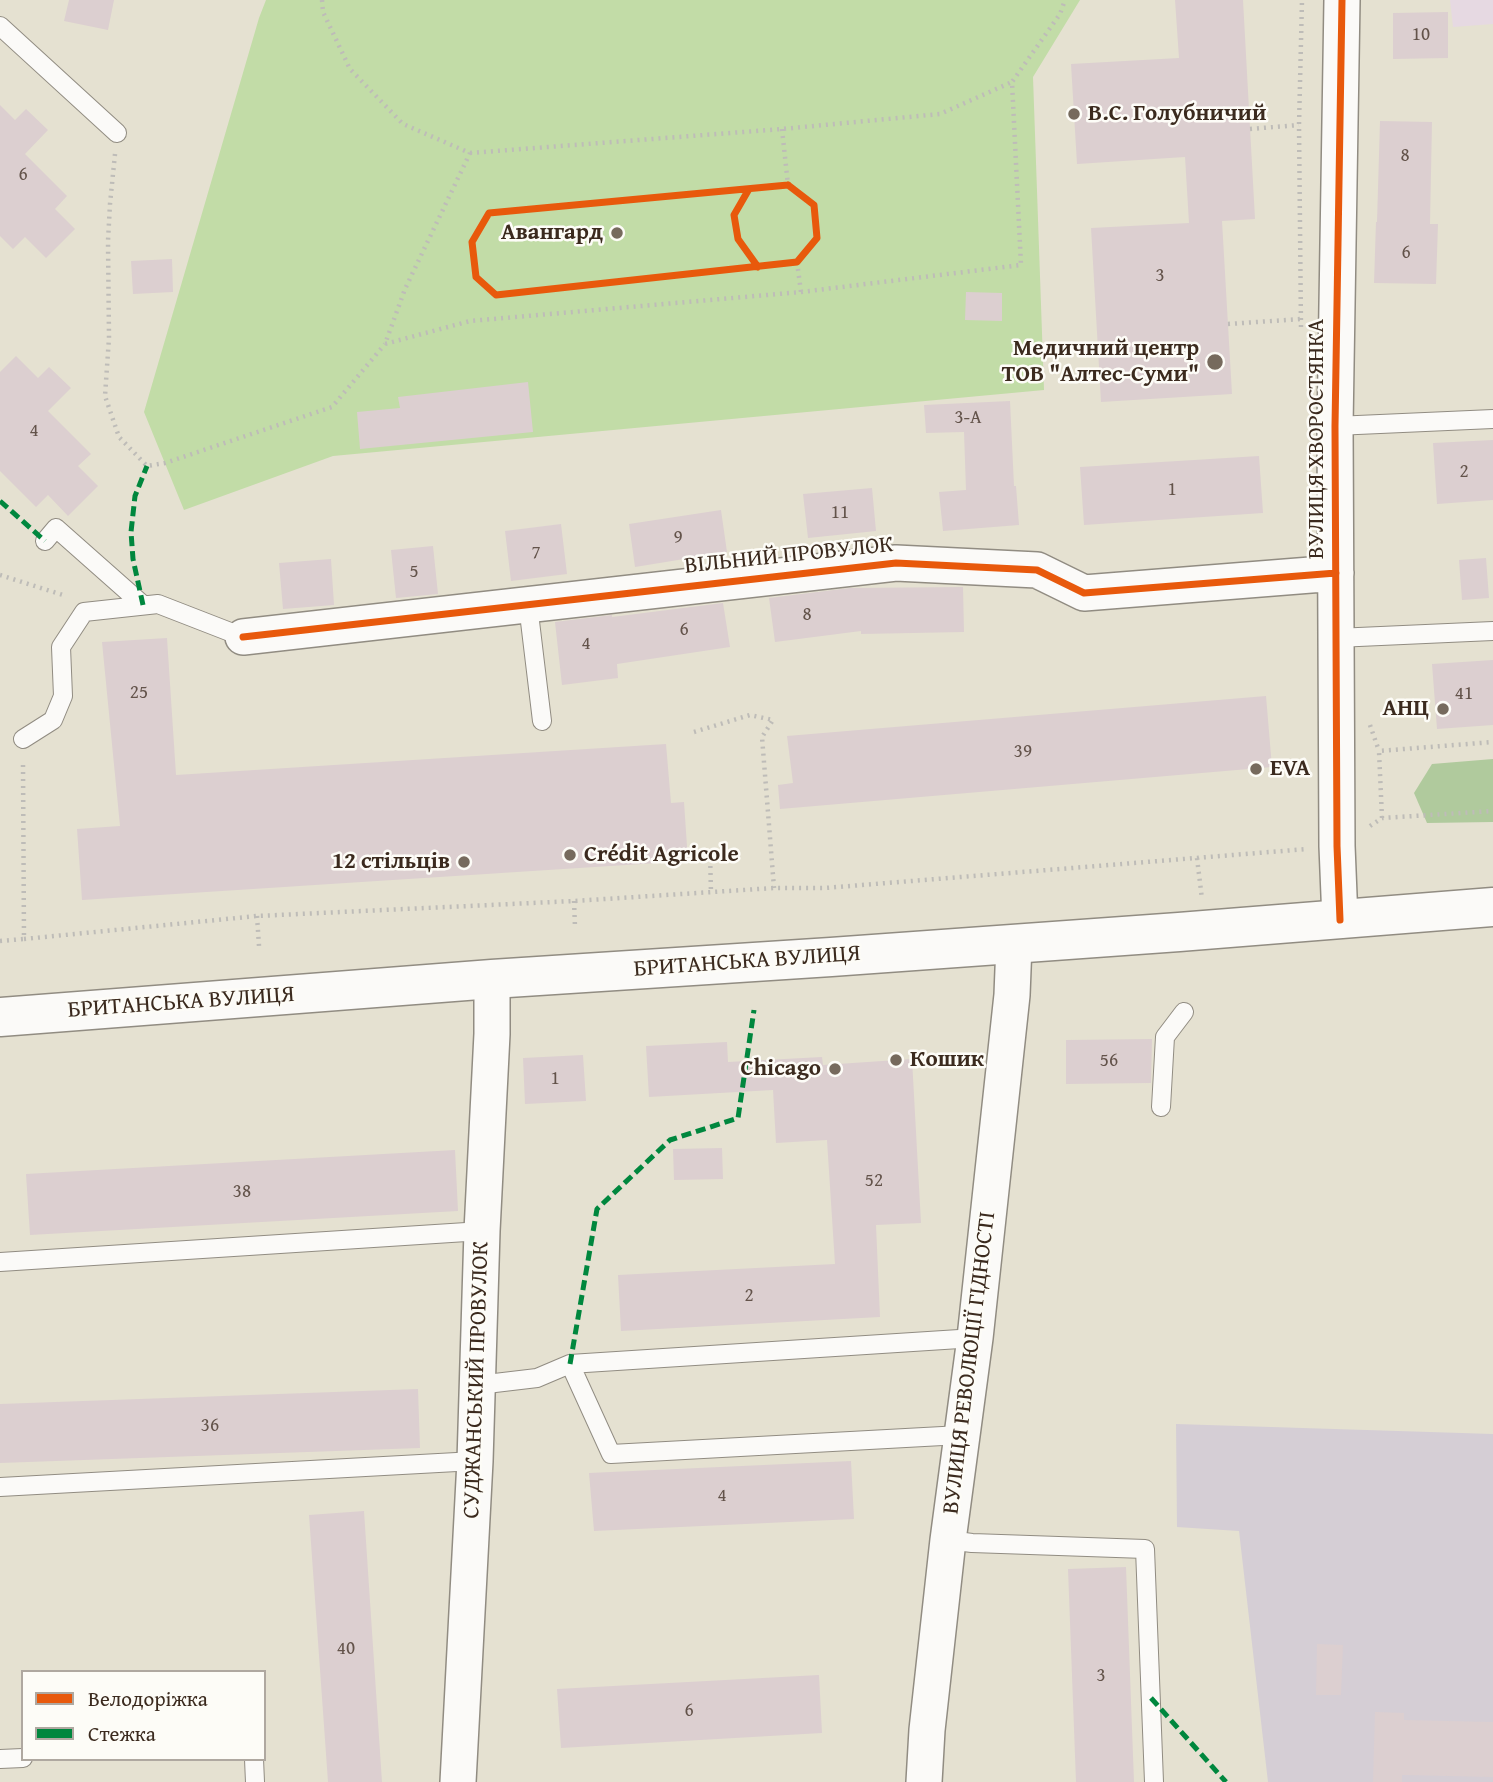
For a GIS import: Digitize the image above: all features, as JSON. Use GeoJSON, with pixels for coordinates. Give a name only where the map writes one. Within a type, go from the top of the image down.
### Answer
{"type":"FeatureCollection","features":[{"type":"Feature","properties":{"kind":"main road","name":"БРИТАНСЬКА ВУЛИЦЯ"},"geometry":{"type":"LineString","coordinates":[[0,1017],[492,979],[1340,920],[1493,906]]}},
{"type":"Feature","properties":{"kind":"street","name":"ВУЛИЦЯ ХВОРОСТЯНКА"},"geometry":{"type":"LineString","coordinates":[[1340,920],[1337,846],[1335,426],[1342,0]]}},
{"type":"Feature","properties":{"kind":"street","name":"ВІЛЬНИЙ ПРОВУЛОК"},"geometry":{"type":"LineString","coordinates":[[243,637],[896,563],[1037,570],[1084,593],[1336,573]]}},
{"type":"Feature","properties":{"kind":"street","name":"ВУЛИЦЯ РЕВОЛЮЦІЇ ГІДНОСТІ"},"geometry":{"type":"LineString","coordinates":[[924,1782],[927,1730],[948,1540],[975,1338],[1012,995],[1014,944]]}},
{"type":"Feature","properties":{"kind":"street","name":"СУДЖАНСЬКИЙ ПРОВУЛОК"},"geometry":{"type":"LineString","coordinates":[[458,1782],[475,1461],[492,979]]}},
{"type":"Feature","properties":{"kind":"lane"},"geometry":{"type":"LineString","coordinates":[[0,26],[117,133]]}},
{"type":"Feature","properties":{"kind":"lane"},"geometry":{"type":"LineString","coordinates":[[1335,426],[1493,419]]}},
{"type":"Feature","properties":{"kind":"lane"},"geometry":{"type":"LineString","coordinates":[[45,541],[56,528],[143,605]]}},
{"type":"Feature","properties":{"kind":"lane"},"geometry":{"type":"LineString","coordinates":[[23,739],[54,720],[62,696],[61,647],[84,612],[158,604],[243,637]]}},
{"type":"Feature","properties":{"kind":"lane"},"geometry":{"type":"LineString","coordinates":[[528,605],[542,721]]}},
{"type":"Feature","properties":{"kind":"lane"},"geometry":{"type":"LineString","coordinates":[[1336,638],[1493,631]]}},
{"type":"Feature","properties":{"kind":"lane"},"geometry":{"type":"LineString","coordinates":[[1161,1107],[1165,1037],[1185,1012]]}},
{"type":"Feature","properties":{"kind":"lane"},"geometry":{"type":"LineString","coordinates":[[0,1262],[482,1231]]}},
{"type":"Feature","properties":{"kind":"lane"},"geometry":{"type":"LineString","coordinates":[[478,1385],[537,1378],[570,1364],[975,1338]]}},
{"type":"Feature","properties":{"kind":"lane"},"geometry":{"type":"LineString","coordinates":[[570,1364],[611,1454],[961,1435]]}},
{"type":"Feature","properties":{"kind":"lane"},"geometry":{"type":"LineString","coordinates":[[0,1487],[475,1461]]}},
{"type":"Feature","properties":{"kind":"lane"},"geometry":{"type":"LineString","coordinates":[[948,1540],[1145,1549],[1154,1782]]}},
{"type":"Feature","properties":{"kind":"lane"},"geometry":{"type":"LineString","coordinates":[[0,1759],[21,1758]]}},
{"type":"Feature","properties":{"kind":"lane"},"geometry":{"type":"LineString","coordinates":[[254,1761],[255,1782]]}},
{"type":"Feature","properties":{"kind":"path"},"geometry":{"type":"LineString","coordinates":[[323,0],[323,12],[350,69],[403,124],[470,153],[940,114],[1012,82],[1060,14],[1065,0]]}},
{"type":"Feature","properties":{"kind":"path"},"geometry":{"type":"LineString","coordinates":[[385,344],[470,321],[801,292],[1021,265],[1012,82]]}},
{"type":"Feature","properties":{"kind":"path"},"geometry":{"type":"LineString","coordinates":[[1250,129],[1299,125]]}},
{"type":"Feature","properties":{"kind":"path"},"geometry":{"type":"LineString","coordinates":[[782,129],[789,185],[797,192]]}},
{"type":"Feature","properties":{"kind":"path"},"geometry":{"type":"LineString","coordinates":[[117,133],[108,241],[109,338],[104,396],[119,437],[147,466],[165,463],[332,407],[385,344],[405,289],[470,153]]}},
{"type":"Feature","properties":{"kind":"path"},"geometry":{"type":"LineString","coordinates":[[775,186],[789,185]]}},
{"type":"Feature","properties":{"kind":"path"},"geometry":{"type":"LineString","coordinates":[[784,264],[797,262],[804,254]]}},
{"type":"Feature","properties":{"kind":"path"},"geometry":{"type":"LineString","coordinates":[[797,262],[801,292]]}},
{"type":"Feature","properties":{"kind":"path"},"geometry":{"type":"LineString","coordinates":[[1228,324],[1301,319]]}},
{"type":"Feature","properties":{"kind":"path"},"geometry":{"type":"LineString","coordinates":[[0,575],[107,609]]}},
{"type":"Feature","properties":{"kind":"path"},"geometry":{"type":"LineString","coordinates":[[694,732],[750,715],[773,720],[762,737],[774,888]]}},
{"type":"Feature","properties":{"kind":"path"},"geometry":{"type":"LineString","coordinates":[[23,739],[24,939]]}},
{"type":"Feature","properties":{"kind":"path"},"geometry":{"type":"LineString","coordinates":[[1382,818],[1379,751],[1493,742]]}},
{"type":"Feature","properties":{"kind":"path"},"geometry":{"type":"LineString","coordinates":[[0,941],[257,916],[574,901],[774,888],[825,888],[1337,846],[1382,818],[1493,811]]}},
{"type":"Feature","properties":{"kind":"path"},"geometry":{"type":"LineString","coordinates":[[710,852],[711,893]]}},
{"type":"Feature","properties":{"kind":"path"},"geometry":{"type":"LineString","coordinates":[[574,901],[575,927]]}},
{"type":"Feature","properties":{"kind":"path"},"geometry":{"type":"LineString","coordinates":[[257,916],[259,946]]}},
{"type":"Feature","properties":{"kind":"shaded area"},"geometry":{"type":"Polygon","coordinates":[[[1450,0],[1493,0],[1493,24],[1453,27],[1450,0]]]}},
{"type":"Feature","properties":{"kind":"shaded area"},"geometry":{"type":"Polygon","coordinates":[[[1176,1424],[1493,1434],[1493,1782],[1268,1782],[1239,1531],[1177,1527],[1176,1424]]]}},
{"type":"Feature","properties":{"kind":"green space","name":"Авангард"},"geometry":{"type":"Polygon","coordinates":[[[266,0],[1080,0],[1033,77],[1044,390],[333,456],[184,510],[144,412],[266,0]]]}},
{"type":"Feature","properties":{"kind":"green space"},"geometry":{"type":"Polygon","coordinates":[[[1493,759],[1493,822],[1427,823],[1414,793],[1432,764],[1493,759]]]}},
{"type":"Feature","properties":{"kind":"building"},"geometry":{"type":"Polygon","coordinates":[[[69,0],[114,0],[108,30],[64,21],[69,0]]]}},
{"type":"Feature","properties":{"kind":"building"},"geometry":{"type":"Polygon","coordinates":[[[1175,0],[1243,0],[1255,219],[1222,221],[1232,394],[1101,402],[1091,228],[1189,223],[1185,157],[1077,164],[1071,64],[1179,58],[1175,0]]]}},
{"type":"Feature","properties":{"kind":"building"},"geometry":{"type":"Polygon","coordinates":[[[1448,12],[1448,58],[1393,59],[1393,13],[1448,12]]]}},
{"type":"Feature","properties":{"kind":"building"},"geometry":{"type":"Polygon","coordinates":[[[0,105],[15,120],[26,109],[48,130],[25,154],[67,196],[55,209],[75,229],[46,258],[25,237],[13,249],[0,236],[0,105]]]}},
{"type":"Feature","properties":{"kind":"building"},"geometry":{"type":"Polygon","coordinates":[[[1380,121],[1432,122],[1430,224],[1438,224],[1436,284],[1374,283],[1380,121]]]}},
{"type":"Feature","properties":{"kind":"building"},"geometry":{"type":"Polygon","coordinates":[[[172,259],[173,292],[133,294],[131,261],[172,259]]]}},
{"type":"Feature","properties":{"kind":"building"},"geometry":{"type":"Polygon","coordinates":[[[966,292],[1002,293],[1002,321],[965,320],[966,292]]]}},
{"type":"Feature","properties":{"kind":"building"},"geometry":{"type":"Polygon","coordinates":[[[16,356],[38,378],[49,367],[71,388],[48,411],[91,454],[78,466],[98,486],[68,516],[48,495],[36,507],[0,471],[0,372],[16,356]]]}},
{"type":"Feature","properties":{"kind":"building"},"geometry":{"type":"Polygon","coordinates":[[[528,382],[533,432],[360,449],[357,412],[400,408],[398,397],[528,382]]]}},
{"type":"Feature","properties":{"kind":"building"},"geometry":{"type":"Polygon","coordinates":[[[1010,401],[1014,486],[1019,525],[943,531],[939,492],[966,490],[964,432],[926,433],[924,405],[1010,401]]]}},
{"type":"Feature","properties":{"kind":"building"},"geometry":{"type":"Polygon","coordinates":[[[1493,440],[1493,500],[1437,504],[1433,443],[1493,440]]]}},
{"type":"Feature","properties":{"kind":"building"},"geometry":{"type":"Polygon","coordinates":[[[1259,456],[1263,513],[1084,525],[1080,467],[1259,456]]]}},
{"type":"Feature","properties":{"kind":"building"},"geometry":{"type":"Polygon","coordinates":[[[872,488],[876,531],[808,538],[803,494],[872,488]]]}},
{"type":"Feature","properties":{"kind":"building"},"geometry":{"type":"Polygon","coordinates":[[[721,510],[727,552],[635,567],[629,524],[721,510]]]}},
{"type":"Feature","properties":{"kind":"building"},"geometry":{"type":"Polygon","coordinates":[[[561,524],[567,574],[511,581],[505,531],[561,524]]]}},
{"type":"Feature","properties":{"kind":"building"},"geometry":{"type":"Polygon","coordinates":[[[433,546],[438,594],[396,598],[391,550],[433,546]]]}},
{"type":"Feature","properties":{"kind":"building"},"geometry":{"type":"Polygon","coordinates":[[[1486,558],[1489,598],[1462,600],[1459,560],[1486,558]]]}},
{"type":"Feature","properties":{"kind":"building"},"geometry":{"type":"Polygon","coordinates":[[[331,559],[334,605],[283,609],[279,563],[331,559]]]}},
{"type":"Feature","properties":{"kind":"building"},"geometry":{"type":"Polygon","coordinates":[[[963,587],[964,632],[861,634],[861,631],[775,642],[769,598],[850,588],[963,587]]]}},
{"type":"Feature","properties":{"kind":"building"},"geometry":{"type":"Polygon","coordinates":[[[723,603],[730,647],[617,664],[618,678],[562,685],[555,622],[723,603]]]}},
{"type":"Feature","properties":{"kind":"building"},"geometry":{"type":"Polygon","coordinates":[[[167,638],[176,775],[666,744],[671,803],[684,802],[688,861],[82,900],[77,829],[120,826],[102,642],[167,638]]]}},
{"type":"Feature","properties":{"kind":"building"},"geometry":{"type":"Polygon","coordinates":[[[1493,660],[1493,725],[1437,729],[1432,664],[1493,660]]]}},
{"type":"Feature","properties":{"kind":"building"},"geometry":{"type":"Polygon","coordinates":[[[1266,696],[1272,767],[780,809],[778,785],[793,783],[787,736],[1266,696]]]}},
{"type":"Feature","properties":{"kind":"building"},"geometry":{"type":"Polygon","coordinates":[[[1152,1039],[1151,1083],[1066,1084],[1066,1040],[1152,1039]]]}},
{"type":"Feature","properties":{"kind":"building"},"geometry":{"type":"Polygon","coordinates":[[[727,1042],[728,1062],[822,1057],[823,1065],[912,1059],[921,1223],[876,1225],[880,1317],[621,1331],[618,1275],[835,1264],[827,1140],[776,1143],[773,1090],[649,1097],[646,1046],[727,1042]]]}},
{"type":"Feature","properties":{"kind":"building"},"geometry":{"type":"Polygon","coordinates":[[[583,1055],[586,1101],[525,1104],[523,1058],[583,1055]]]}},
{"type":"Feature","properties":{"kind":"building"},"geometry":{"type":"Polygon","coordinates":[[[722,1148],[723,1179],[674,1180],[673,1149],[722,1148]]]}},
{"type":"Feature","properties":{"kind":"building"},"geometry":{"type":"Polygon","coordinates":[[[455,1150],[458,1211],[30,1235],[26,1174],[455,1150]]]}},
{"type":"Feature","properties":{"kind":"building"},"geometry":{"type":"Polygon","coordinates":[[[418,1389],[420,1448],[0,1463],[0,1404],[418,1389]]]}},
{"type":"Feature","properties":{"kind":"building"},"geometry":{"type":"Polygon","coordinates":[[[851,1461],[854,1519],[594,1531],[589,1473],[851,1461]]]}},
{"type":"Feature","properties":{"kind":"building"},"geometry":{"type":"Polygon","coordinates":[[[364,1511],[382,1782],[328,1782],[309,1515],[364,1511]]]}},
{"type":"Feature","properties":{"kind":"building"},"geometry":{"type":"Polygon","coordinates":[[[1126,1567],[1134,1782],[1076,1782],[1068,1569],[1126,1567]]]}},
{"type":"Feature","properties":{"kind":"building"},"geometry":{"type":"Polygon","coordinates":[[[1317,1644],[1343,1645],[1341,1695],[1316,1695],[1317,1644]]]}},
{"type":"Feature","properties":{"kind":"building"},"geometry":{"type":"Polygon","coordinates":[[[819,1675],[822,1733],[561,1748],[557,1689],[819,1675]]]}},
{"type":"Feature","properties":{"kind":"building"},"geometry":{"type":"Polygon","coordinates":[[[1375,1712],[1404,1713],[1404,1720],[1493,1722],[1493,1777],[1402,1775],[1402,1782],[1373,1782],[1375,1712]]]}},
{"type":"Feature","properties":{"kind":"marked path"},"geometry":{"type":"LineString","coordinates":[[143,605],[133,559],[131,532],[135,496],[147,466]]}},
{"type":"Feature","properties":{"kind":"marked path"},"geometry":{"type":"LineString","coordinates":[[0,501],[45,541]]}},
{"type":"Feature","properties":{"kind":"marked path"},"geometry":{"type":"LineString","coordinates":[[570,1364],[597,1209],[670,1140],[738,1118],[754,1010]]}},
{"type":"Feature","properties":{"kind":"marked path"},"geometry":{"type":"LineString","coordinates":[[1151,1698],[1226,1782]]}},
{"type":"Feature","properties":{"kind":"cycle path"},"geometry":{"type":"LineString","coordinates":[[1340,920],[1337,846],[1335,426],[1342,0]]}},
{"type":"Feature","properties":{"kind":"cycle path"},"geometry":{"type":"LineString","coordinates":[[788,185],[814,205],[817,238],[797,262],[496,295],[476,277],[472,242],[489,213],[788,185]]}},
{"type":"Feature","properties":{"kind":"cycle path"},"geometry":{"type":"LineString","coordinates":[[749,189],[734,215],[738,239],[758,267]]}},
{"type":"Feature","properties":{"kind":"cycle path"},"geometry":{"type":"LineString","coordinates":[[243,637],[896,563],[1037,570],[1084,593],[1336,573]]}},
{"type":"Feature","properties":{"kind":"place","name":"В.С. Голубничий"},"geometry":{"type":"Point","coordinates":[1074,114]}},
{"type":"Feature","properties":{"kind":"place","name":"Авангард"},"geometry":{"type":"Point","coordinates":[617,233]}},
{"type":"Feature","properties":{"kind":"place","name":"Медичний центр ТОВ \"Алтес-Суми\""},"geometry":{"type":"Point","coordinates":[1215,362]}},
{"type":"Feature","properties":{"kind":"place","name":"АНЦ"},"geometry":{"type":"Point","coordinates":[1443,709]}},
{"type":"Feature","properties":{"kind":"place","name":"EVA"},"geometry":{"type":"Point","coordinates":[1256,769]}},
{"type":"Feature","properties":{"kind":"place","name":"Crédit Agricole"},"geometry":{"type":"Point","coordinates":[570,855]}},
{"type":"Feature","properties":{"kind":"place","name":"12 стільців"},"geometry":{"type":"Point","coordinates":[464,862]}},
{"type":"Feature","properties":{"kind":"place","name":"Кошик"},"geometry":{"type":"Point","coordinates":[896,1060]}},
{"type":"Feature","properties":{"kind":"place","name":"Chicago"},"geometry":{"type":"Point","coordinates":[835,1069]}}]}
